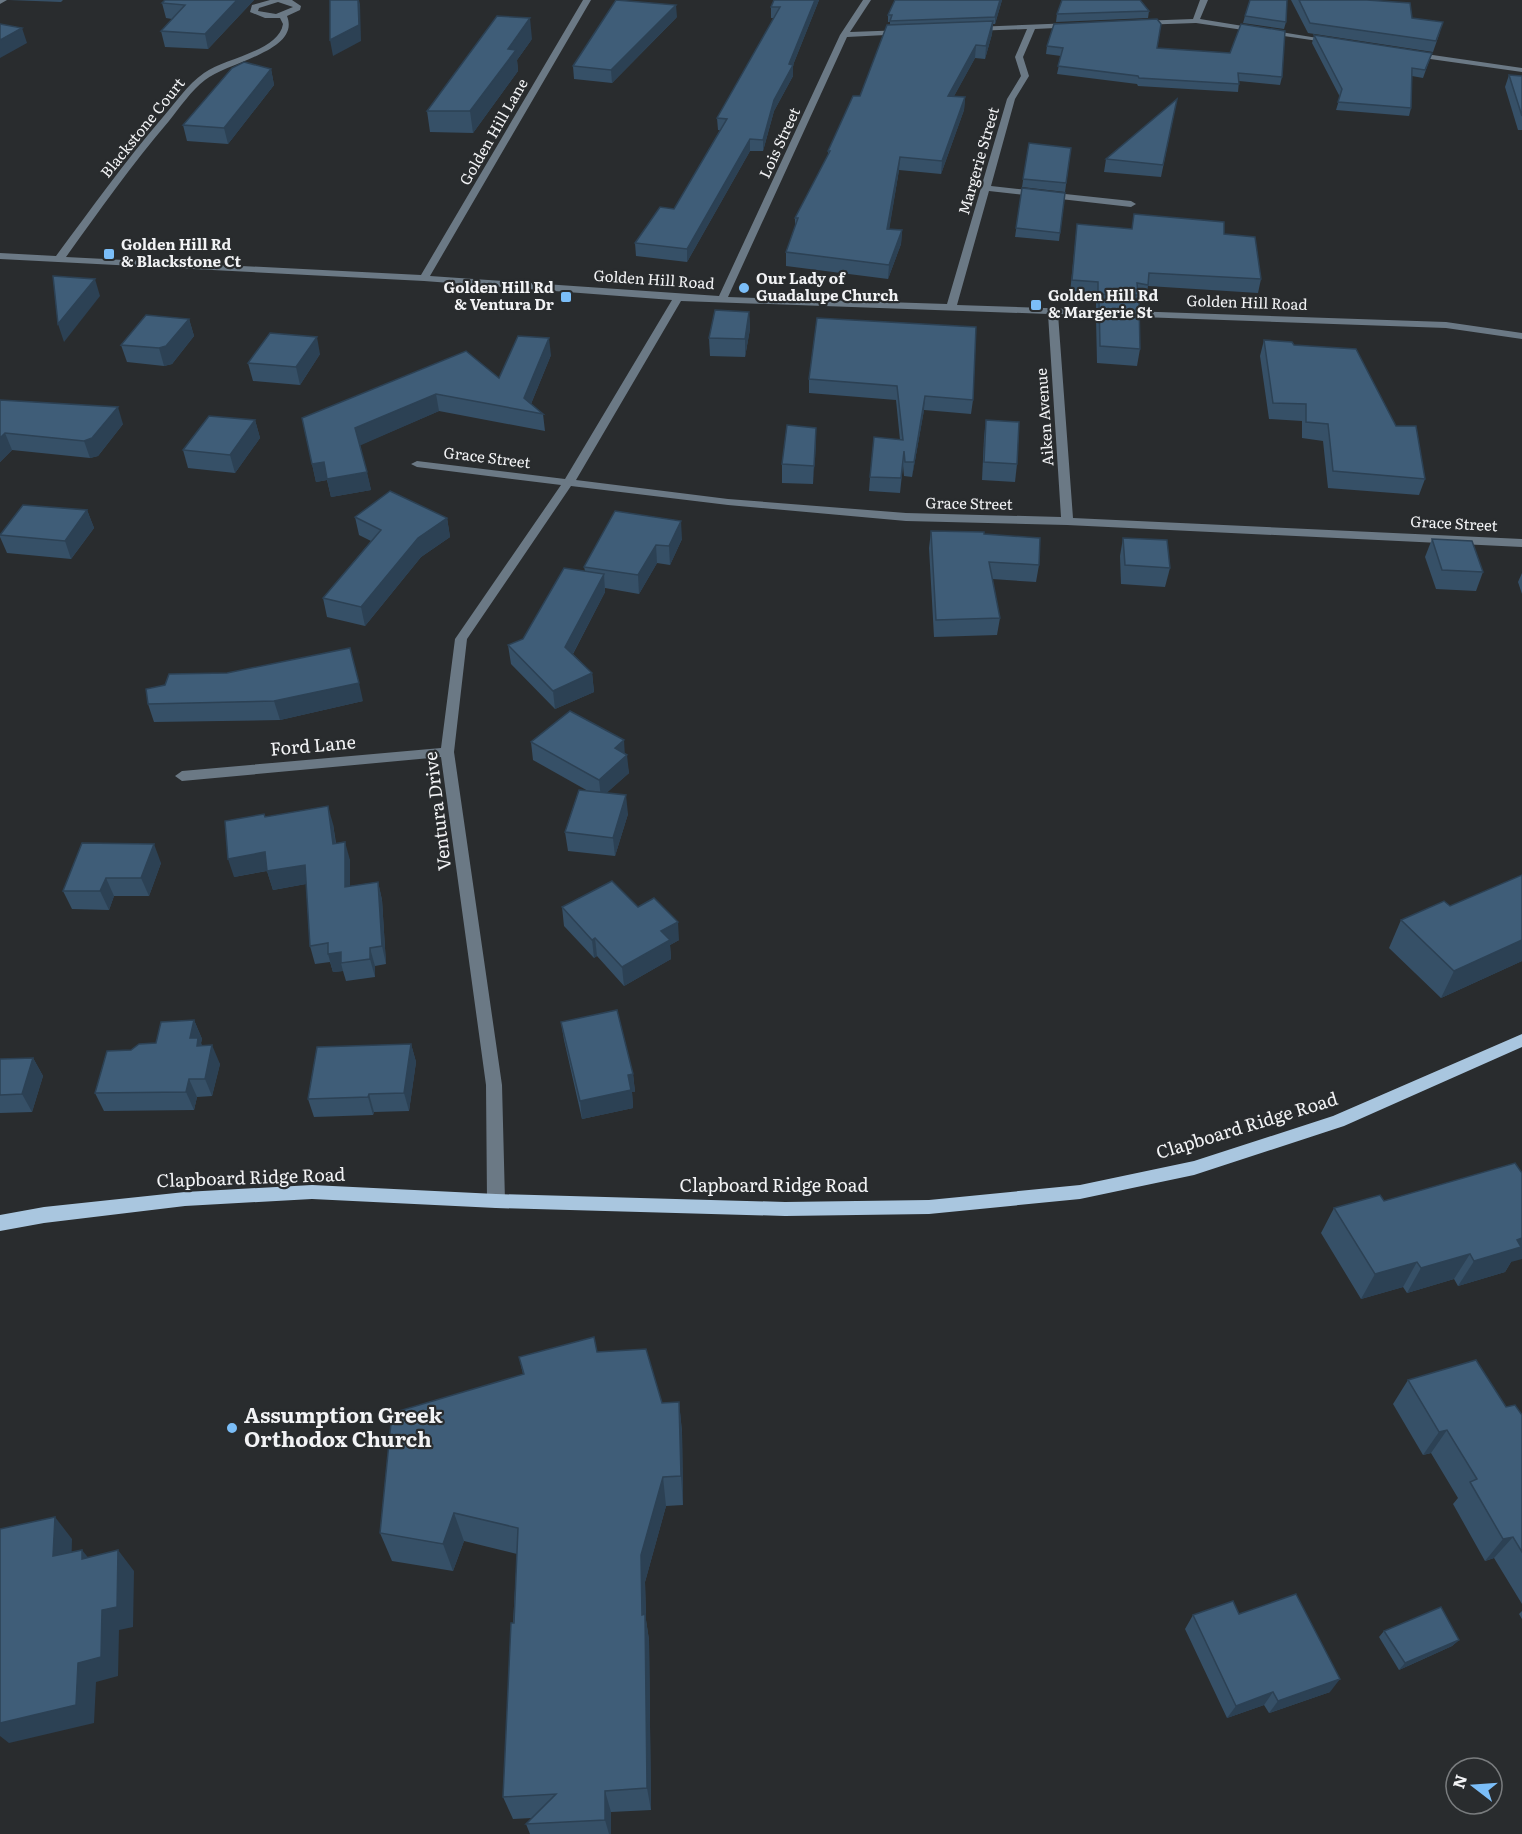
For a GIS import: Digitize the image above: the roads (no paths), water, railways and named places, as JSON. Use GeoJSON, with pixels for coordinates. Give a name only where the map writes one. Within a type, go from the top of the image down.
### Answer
{"type":"FeatureCollection","features":[{"type":"Feature","properties":{"kind":"main road","name":"Clapboard Ridge Road"},"geometry":{"type":"LineString","coordinates":[[0,1223],[44,1215],[185,1199],[312,1192],[496,1201],[785,1209],[928,1207],[1080,1192],[1194,1168],[1338,1122],[1522,1040]]}},
{"type":"Feature","properties":{"kind":"street","name":"Golden Hill Lane"},"geometry":{"type":"LineString","coordinates":[[424,278],[587,0]]}},
{"type":"Feature","properties":{"kind":"street","name":"Lois Street"},"geometry":{"type":"LineString","coordinates":[[722,300],[844,35],[867,0]]}},
{"type":"Feature","properties":{"kind":"street"},"geometry":{"type":"LineString","coordinates":[[1196,21],[1204,0]]}},
{"type":"Feature","properties":{"kind":"street","name":"Blackstone Court"},"geometry":{"type":"LineString","coordinates":[[271,1],[291,2],[297,6],[294,11],[284,15],[263,15],[254,9],[259,4],[271,1]]}},
{"type":"Feature","properties":{"kind":"street","name":"Blackstone Court"},"geometry":{"type":"LineString","coordinates":[[59,259],[148,138],[200,80],[217,68],[265,50],[279,40],[287,30],[284,15]]}},
{"type":"Feature","properties":{"kind":"street"},"geometry":{"type":"LineString","coordinates":[[1124,23],[1196,21],[1347,44]]}},
{"type":"Feature","properties":{"kind":"street"},"geometry":{"type":"LineString","coordinates":[[962,29],[1088,25]]}},
{"type":"Feature","properties":{"kind":"street","name":"Margerie Street"},"geometry":{"type":"LineString","coordinates":[[951,309],[1011,99],[1026,76],[1019,57],[1032,26]]}},
{"type":"Feature","properties":{"kind":"street"},"geometry":{"type":"LineString","coordinates":[[844,35],[915,32]]}},
{"type":"Feature","properties":{"kind":"street"},"geometry":{"type":"LineString","coordinates":[[1405,52],[1522,70]]}},
{"type":"Feature","properties":{"kind":"street"},"geometry":{"type":"LineString","coordinates":[[986,188],[1131,204]]}},
{"type":"Feature","properties":{"kind":"street","name":"Golden Hill Road"},"geometry":{"type":"LineString","coordinates":[[0,256],[424,278],[678,298],[1446,325],[1522,336]]}},
{"type":"Feature","properties":{"kind":"street","name":"Ventura Drive"},"geometry":{"type":"LineString","coordinates":[[496,1201],[494,1085],[447,752],[460,639],[568,483],[678,298]]}},
{"type":"Feature","properties":{"kind":"street","name":"Aiken Avenue"},"geometry":{"type":"LineString","coordinates":[[1053,311],[1067,521]]}},
{"type":"Feature","properties":{"kind":"street","name":"Grace Street"},"geometry":{"type":"LineString","coordinates":[[417,464],[728,502],[895,517],[1067,521],[1522,543]]}},
{"type":"Feature","properties":{"kind":"street","name":"Ford Lane"},"geometry":{"type":"LineString","coordinates":[[182,776],[447,752]]}},
{"type":"Feature","properties":{"kind":"place","name":"Golden Hill Rd & Blackstone Ct"},"geometry":{"type":"Point","coordinates":[109,254]}},
{"type":"Feature","properties":{"kind":"place","name":"Our Lady of Guadalupe Church"},"geometry":{"type":"Point","coordinates":[744,288]}},
{"type":"Feature","properties":{"kind":"place","name":"Golden Hill Rd & Ventura Dr"},"geometry":{"type":"Point","coordinates":[566,297]}},
{"type":"Feature","properties":{"kind":"place","name":"Golden Hill Rd & Margerie St"},"geometry":{"type":"Point","coordinates":[1036,305]}},
{"type":"Feature","properties":{"kind":"place","name":"Assumption Greek Orthodox Church"},"geometry":{"type":"Point","coordinates":[232,1428]}}]}
